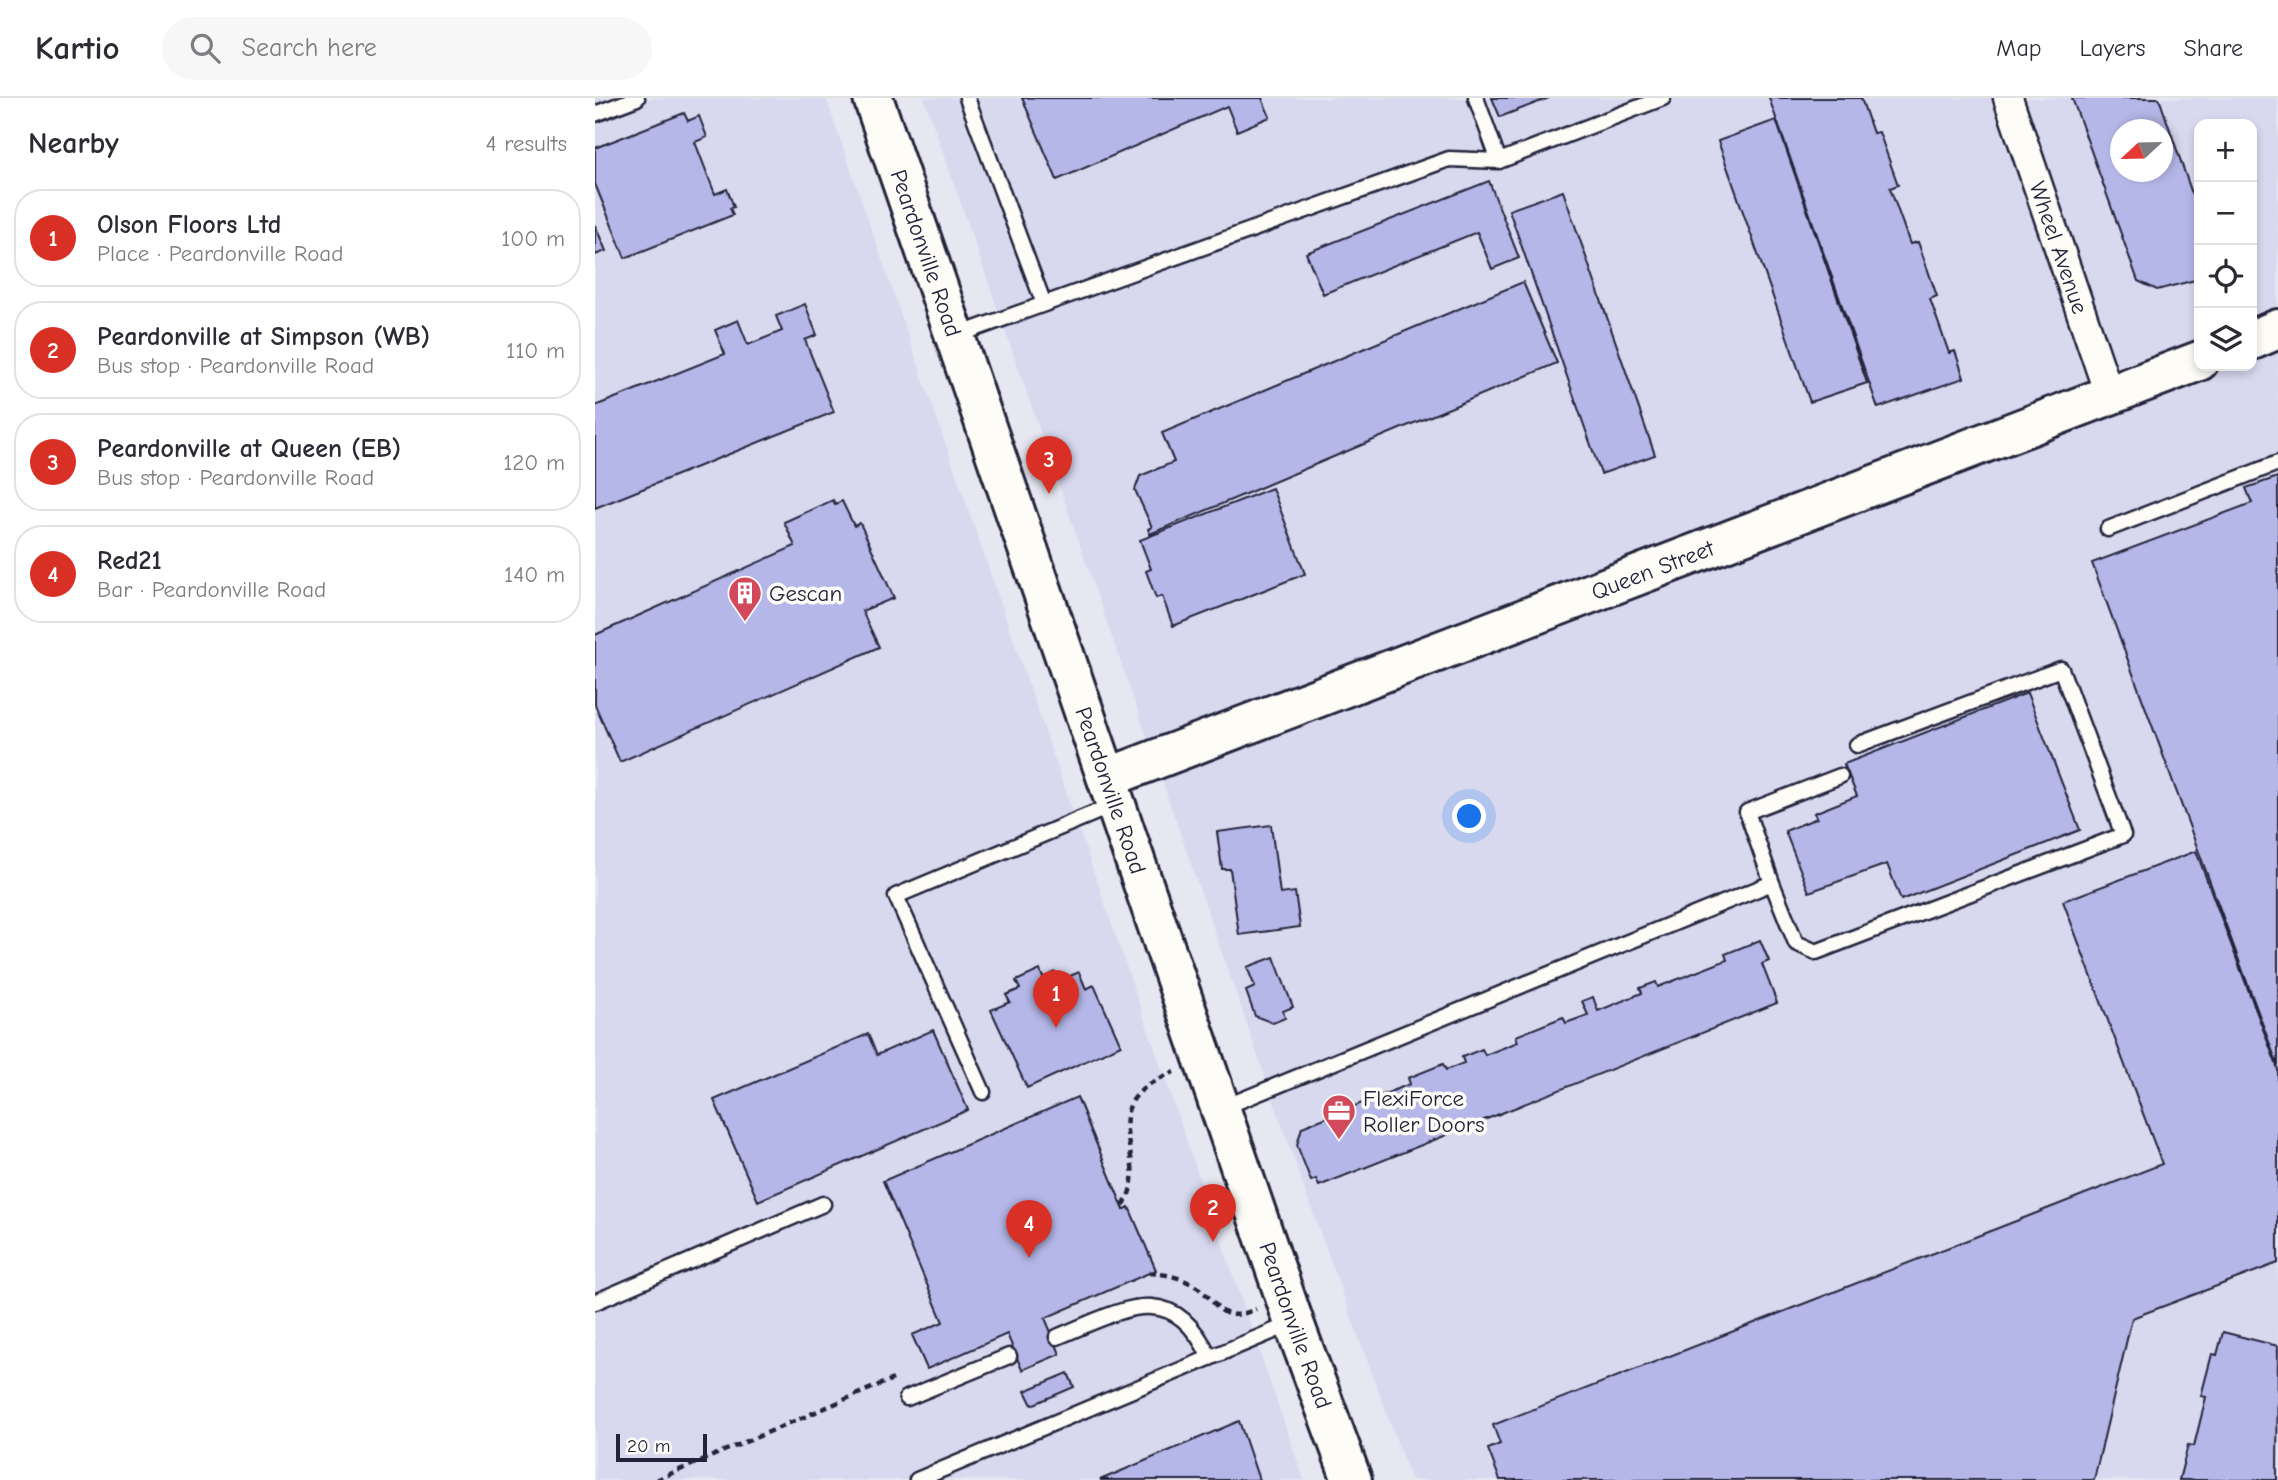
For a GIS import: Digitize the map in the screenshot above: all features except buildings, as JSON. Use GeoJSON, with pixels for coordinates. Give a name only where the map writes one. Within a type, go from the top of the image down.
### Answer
{"type":"FeatureCollection","features":[{"type":"Feature","properties":{"kind":"main road","name":"Peardonville Road"},"geometry":{"type":"LineString","coordinates":[[873,98],[1290,1310],[1352,1472]]}},
{"type":"Feature","properties":{"kind":"main road"},"geometry":{"type":"LineString","coordinates":[[2257,338],[2278,330]]}},
{"type":"Feature","properties":{"kind":"main road","name":"Queen Street"},"geometry":{"type":"LineString","coordinates":[[1112,791],[2194,363]]}},
{"type":"Feature","properties":{"kind":"street","name":"Wheel Avenue"},"geometry":{"type":"LineString","coordinates":[[2008,98],[2110,397]]}},
{"type":"Feature","properties":{"kind":"lane"},"geometry":{"type":"LineString","coordinates":[[595,114],[637,98]]}},
{"type":"Feature","properties":{"kind":"lane"},"geometry":{"type":"LineString","coordinates":[[967,98],[1044,304]]}},
{"type":"Feature","properties":{"kind":"lane"},"geometry":{"type":"LineString","coordinates":[[1476,98],[1499,161]]}},
{"type":"Feature","properties":{"kind":"lane"},"geometry":{"type":"LineString","coordinates":[[955,336],[1450,159],[1499,161],[1663,98]]}},
{"type":"Feature","properties":{"kind":"lane"},"geometry":{"type":"LineString","coordinates":[[2108,529],[2278,463]]}},
{"type":"Feature","properties":{"kind":"lane"},"geometry":{"type":"LineString","coordinates":[[1840,776],[1747,812],[1796,943],[1816,952],[2123,835],[2061,669],[1857,745]]}},
{"type":"Feature","properties":{"kind":"lane"},"geometry":{"type":"LineString","coordinates":[[983,1093],[896,896],[1112,791]]}},
{"type":"Feature","properties":{"kind":"lane"},"geometry":{"type":"LineString","coordinates":[[1221,1109],[1772,883]]}},
{"type":"Feature","properties":{"kind":"lane"},"geometry":{"type":"LineString","coordinates":[[595,1303],[823,1204]]}},
{"type":"Feature","properties":{"kind":"lane"},"geometry":{"type":"LineString","coordinates":[[1057,1337],[1130,1307],[1156,1307],[1178,1314],[1198,1332],[1210,1358]]}},
{"type":"Feature","properties":{"kind":"lane"},"geometry":{"type":"LineString","coordinates":[[917,1480],[1210,1358],[1290,1310]]}},
{"type":"Feature","properties":{"kind":"lane"},"geometry":{"type":"LineString","coordinates":[[907,1398],[1009,1356]]}},
{"type":"Feature","properties":{"kind":"path"},"geometry":{"type":"LineString","coordinates":[[1123,1206],[1131,1194],[1134,1180],[1125,1131],[1133,1102],[1140,1089],[1152,1080],[1204,1060]]}},
{"type":"Feature","properties":{"kind":"path"},"geometry":{"type":"LineString","coordinates":[[1149,1273],[1170,1274],[1187,1281],[1203,1291],[1212,1306],[1228,1314],[1290,1310]]}},
{"type":"Feature","properties":{"kind":"path"},"geometry":{"type":"LineString","coordinates":[[656,1480],[898,1377]]}},
{"type":"Feature","properties":{"kind":"shaded area"},"geometry":{"type":"Polygon","coordinates":[[[595,98],[826,98],[1304,1480],[595,1480],[595,98]]]}},
{"type":"Feature","properties":{"kind":"shaded area"},"geometry":{"type":"Polygon","coordinates":[[[924,98],[2278,98],[2278,1480],[1411,1480],[1307,1197],[924,98]]]}},
{"type":"Feature","properties":{"kind":"place","name":"Peardonville at Queen (EB)"},"geometry":{"type":"Point","coordinates":[1049,494]}},
{"type":"Feature","properties":{"kind":"place","name":"Gescan"},"geometry":{"type":"Point","coordinates":[745,623]}},
{"type":"Feature","properties":{"kind":"place","name":"Olson Floors Ltd"},"geometry":{"type":"Point","coordinates":[1056,1028]}},
{"type":"Feature","properties":{"kind":"place","name":"FlexiForce Roller Doors"},"geometry":{"type":"Point","coordinates":[1339,1141]}},
{"type":"Feature","properties":{"kind":"place","name":"Peardonville at Simpson (WB)"},"geometry":{"type":"Point","coordinates":[1213,1242]}},
{"type":"Feature","properties":{"kind":"place","name":"Red21"},"geometry":{"type":"Point","coordinates":[1029,1258]}}]}
